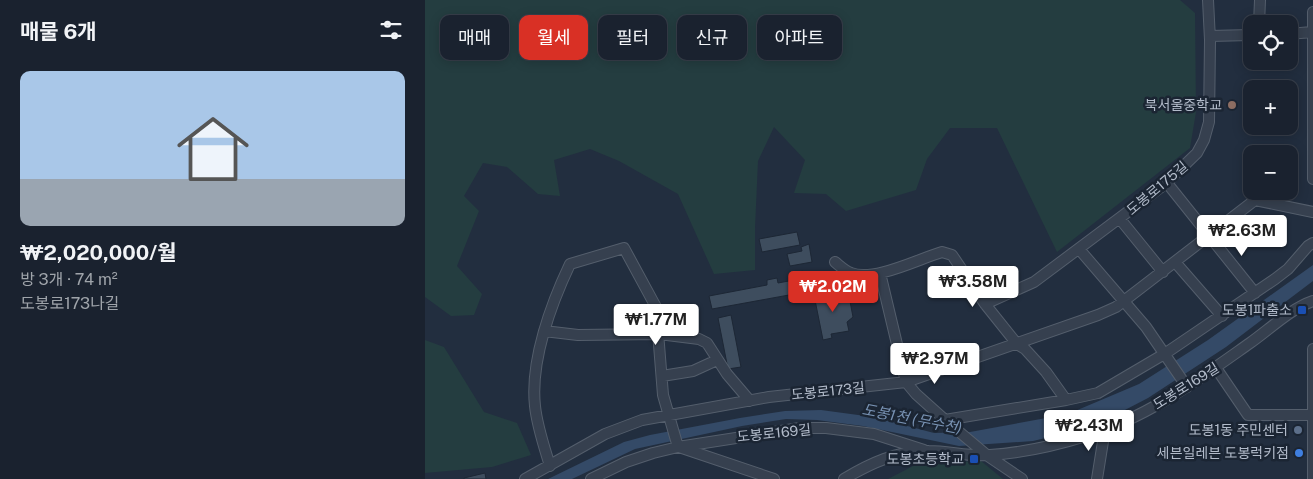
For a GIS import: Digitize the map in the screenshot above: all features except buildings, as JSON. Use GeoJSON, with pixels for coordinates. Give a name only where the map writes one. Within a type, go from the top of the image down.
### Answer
{"type":"FeatureCollection","features":[{"type":"Feature","properties":{"kind":"street","name":"도봉로175길"},"geometry":{"type":"LineString","coordinates":[[985,304],[1034,282],[1167,182],[1197,153],[1204,140],[1209,122],[1210,36],[1207,0]]}},
{"type":"Feature","properties":{"kind":"street"},"geometry":{"type":"LineString","coordinates":[[1259,0],[1259,15]]}},
{"type":"Feature","properties":{"kind":"street"},"geometry":{"type":"LineString","coordinates":[[1313,12],[1313,179]]}},
{"type":"Feature","properties":{"kind":"street"},"geometry":{"type":"LineString","coordinates":[[1298,33],[1313,32]]}},
{"type":"Feature","properties":{"kind":"street"},"geometry":{"type":"LineString","coordinates":[[1210,36],[1243,35]]}},
{"type":"Feature","properties":{"kind":"street"},"geometry":{"type":"LineString","coordinates":[[1167,182],[1255,293]]}},
{"type":"Feature","properties":{"kind":"street","name":"도봉로173길"},"geometry":{"type":"LineString","coordinates":[[525,479],[605,434],[642,420],[669,417],[783,395],[906,382],[1097,315],[1125,302],[1255,200],[1313,212]]}},
{"type":"Feature","properties":{"kind":"street"},"geometry":{"type":"LineString","coordinates":[[1120,219],[1163,272]]}},
{"type":"Feature","properties":{"kind":"street"},"geometry":{"type":"LineString","coordinates":[[948,423],[1091,395],[1106,389],[1167,355],[1255,293],[1288,269],[1305,248],[1313,243]]}},
{"type":"Feature","properties":{"kind":"street"},"geometry":{"type":"LineString","coordinates":[[549,466],[536,415],[534,397],[535,374],[544,331],[557,291],[570,264],[624,248],[653,299],[658,318],[663,395],[678,445],[775,479]]}},
{"type":"Feature","properties":{"kind":"street"},"geometry":{"type":"LineString","coordinates":[[1079,249],[1125,302],[1167,355],[1186,385]]}},
{"type":"Feature","properties":{"kind":"street"},"geometry":{"type":"LineString","coordinates":[[835,262],[849,273],[864,275],[880,273],[942,252],[952,255],[985,304],[1017,344],[1025,349],[1046,372],[1066,400]]}},
{"type":"Feature","properties":{"kind":"street"},"geometry":{"type":"LineString","coordinates":[[1175,262],[1222,316]]}},
{"type":"Feature","properties":{"kind":"street"},"geometry":{"type":"LineString","coordinates":[[880,273],[906,382],[916,394],[948,423],[986,454],[1022,479]]}},
{"type":"Feature","properties":{"kind":"street","name":"도봉로169길"},"geometry":{"type":"LineString","coordinates":[[844,479],[862,468],[909,452],[986,454],[1063,442],[1105,429],[1147,411],[1215,368],[1296,310],[1313,301]]}},
{"type":"Feature","properties":{"kind":"street"},"geometry":{"type":"LineString","coordinates":[[544,331],[578,335],[659,334],[703,340],[750,401]]}},
{"type":"Feature","properties":{"kind":"street"},"geometry":{"type":"LineString","coordinates":[[1313,349],[1313,479]]}},
{"type":"Feature","properties":{"kind":"street"},"geometry":{"type":"LineString","coordinates":[[662,376],[693,370],[717,360]]}},
{"type":"Feature","properties":{"kind":"street"},"geometry":{"type":"LineString","coordinates":[[1215,368],[1248,415],[1312,415]]}},
{"type":"Feature","properties":{"kind":"street","name":"도봉로169길"},"geometry":{"type":"LineString","coordinates":[[591,479],[638,458],[678,445],[810,428],[874,434],[928,451]]}},
{"type":"Feature","properties":{"kind":"street"},"geometry":{"type":"LineString","coordinates":[[1097,479],[1105,429]]}},
{"type":"Feature","properties":{"kind":"green space"},"geometry":{"type":"Polygon","coordinates":[[[425,0],[1180,0],[1195,13],[1196,112],[1190,148],[1057,252],[997,128],[950,128],[927,159],[916,190],[846,211],[826,194],[794,193],[805,160],[774,127],[758,161],[755,270],[714,274],[678,194],[619,161],[590,149],[554,160],[560,196],[538,194],[507,167],[483,163],[464,196],[479,211],[457,266],[482,294],[474,315],[451,316],[425,297],[425,0]]]}},
{"type":"Feature","properties":{"kind":"green space"},"geometry":{"type":"Polygon","coordinates":[[[425,340],[444,347],[484,412],[517,423],[531,455],[492,467],[425,473],[425,340]]]}},
{"type":"Feature","properties":{"kind":"green space"},"geometry":{"type":"Polygon","coordinates":[[[981,461],[1003,479],[888,479],[917,464],[981,461]]]}},
{"type":"Feature","properties":{"kind":"water"},"geometry":{"type":"Polygon","coordinates":[[[1313,265],[1313,281],[1226,347],[1148,398],[1123,411],[1070,432],[1033,441],[959,446],[863,426],[817,420],[786,419],[742,426],[635,449],[572,479],[548,479],[624,442],[650,435],[785,411],[821,410],[873,417],[934,433],[970,432],[1068,414],[1139,384],[1208,340],[1313,265]]]}},
{"type":"Feature","properties":{"kind":"place","name":"북서울중학교"},"geometry":{"type":"Point","coordinates":[1232,105]}},
{"type":"Feature","properties":{"kind":"place","name":"도봉1파출소"},"geometry":{"type":"Point","coordinates":[1302,310]}},
{"type":"Feature","properties":{"kind":"place","name":"도봉1동 주민센터"},"geometry":{"type":"Point","coordinates":[1298,430]}},
{"type":"Feature","properties":{"kind":"place","name":"세븐일레븐 도봉럭키점"},"geometry":{"type":"Point","coordinates":[1299,453]}},
{"type":"Feature","properties":{"kind":"place","name":"도봉초등학교"},"geometry":{"type":"Point","coordinates":[974,459]}},
{"type":"Feature","properties":{"kind":"water label","name":"도봉1천 (무수천)"},"geometry":{"type":"Point","coordinates":[912,419]}}]}
